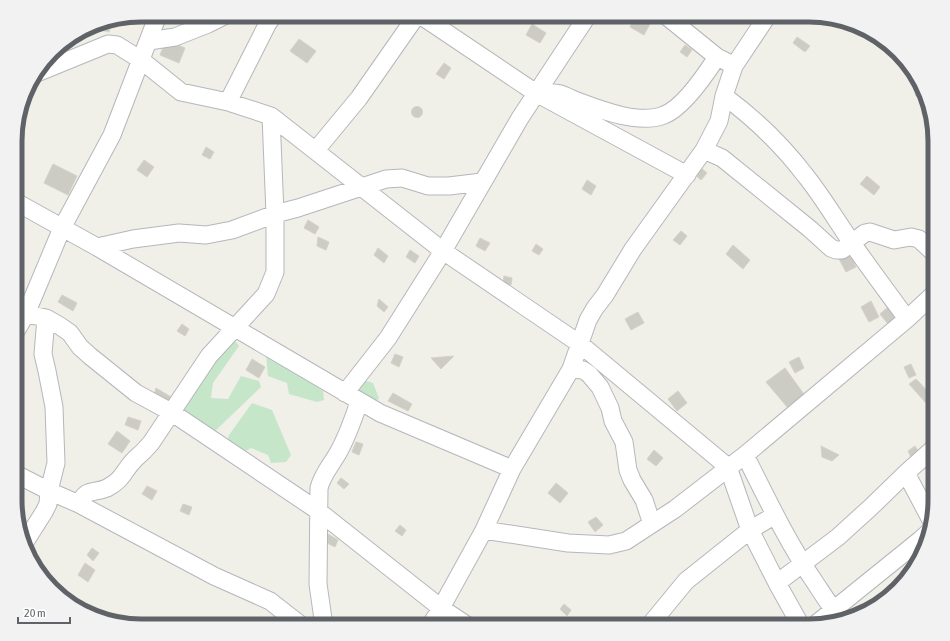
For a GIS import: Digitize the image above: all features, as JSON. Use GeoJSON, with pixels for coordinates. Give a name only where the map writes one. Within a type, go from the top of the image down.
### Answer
{"type":"FeatureCollection","features":[{"type":"Feature","properties":{"kind":"street"},"geometry":{"type":"LineString","coordinates":[[22,309],[62,228],[112,135],[156,22]]}},
{"type":"Feature","properties":{"kind":"street"},"geometry":{"type":"LineString","coordinates":[[149,41],[175,37],[212,22]]}},
{"type":"Feature","properties":{"kind":"street"},"geometry":{"type":"LineString","coordinates":[[228,102],[269,22]]}},
{"type":"Feature","properties":{"kind":"street"},"geometry":{"type":"LineString","coordinates":[[316,150],[359,98],[411,22]]}},
{"type":"Feature","properties":{"kind":"street"},"geometry":{"type":"LineString","coordinates":[[430,22],[540,95],[687,175]]}},
{"type":"Feature","properties":{"kind":"street"},"geometry":{"type":"LineString","coordinates":[[323,619],[318,584],[318,488],[320,480],[338,454],[349,432],[352,398],[443,251],[482,182],[540,95],[584,22]]}},
{"type":"Feature","properties":{"kind":"street"},"geometry":{"type":"LineString","coordinates":[[674,22],[717,57],[734,66]]}},
{"type":"Feature","properties":{"kind":"street"},"geometry":{"type":"LineString","coordinates":[[434,619],[484,530],[512,469],[571,369],[588,320],[633,249],[704,150],[719,121],[724,96],[734,66],[763,22]]}},
{"type":"Feature","properties":{"kind":"street"},"geometry":{"type":"LineString","coordinates":[[46,70],[108,44],[117,45],[141,60],[181,92],[228,102],[272,116],[443,251],[580,344],[728,468],[750,530],[797,619]]}},
{"type":"Feature","properties":{"kind":"street"},"geometry":{"type":"LineString","coordinates":[[540,95],[557,93],[601,110],[635,118],[655,118],[666,115],[688,97],[717,57]]}},
{"type":"Feature","properties":{"kind":"street"},"geometry":{"type":"LineString","coordinates":[[724,96],[743,110],[768,134],[806,176],[907,319]]}},
{"type":"Feature","properties":{"kind":"street"},"geometry":{"type":"LineString","coordinates":[[79,504],[85,494],[89,491],[104,489],[120,479],[135,460],[151,444],[208,356],[266,294],[275,272],[276,214],[272,116]]}},
{"type":"Feature","properties":{"kind":"street"},"geometry":{"type":"LineString","coordinates":[[704,150],[722,158],[810,229],[831,248],[842,250],[865,233],[870,232],[894,240],[911,237],[918,239],[928,248]]}},
{"type":"Feature","properties":{"kind":"street"},"geometry":{"type":"LineString","coordinates":[[96,247],[133,239],[179,233],[206,235],[232,230],[276,214],[386,179],[402,178],[428,186],[449,186],[482,182]]}},
{"type":"Feature","properties":{"kind":"street"},"geometry":{"type":"LineString","coordinates":[[22,205],[96,247],[352,398],[380,413],[512,469]]}},
{"type":"Feature","properties":{"kind":"street"},"geometry":{"type":"LineString","coordinates":[[484,530],[568,543],[609,546],[626,541],[675,509],[745,455],[907,319],[928,300]]}},
{"type":"Feature","properties":{"kind":"street"},"geometry":{"type":"LineString","coordinates":[[22,311],[46,318],[65,329],[80,347],[136,393],[171,412],[318,510],[441,608],[458,619]]}},
{"type":"Feature","properties":{"kind":"street"},"geometry":{"type":"LineString","coordinates":[[28,537],[48,504],[49,491],[56,463],[54,407],[43,354],[46,318]]}},
{"type":"Feature","properties":{"kind":"street"},"geometry":{"type":"LineString","coordinates":[[571,369],[583,370],[590,374],[600,387],[610,408],[613,421],[624,442],[628,470],[644,500],[652,524]]}},
{"type":"Feature","properties":{"kind":"street"},"geometry":{"type":"LineString","coordinates":[[777,583],[838,537],[928,454]]}},
{"type":"Feature","properties":{"kind":"street"},"geometry":{"type":"LineString","coordinates":[[745,455],[775,515],[802,563],[837,615],[919,545]]}},
{"type":"Feature","properties":{"kind":"street"},"geometry":{"type":"LineString","coordinates":[[906,474],[927,513]]}},
{"type":"Feature","properties":{"kind":"street"},"geometry":{"type":"LineString","coordinates":[[22,477],[79,504],[214,576],[270,601],[293,619]]}},
{"type":"Feature","properties":{"kind":"street"},"geometry":{"type":"LineString","coordinates":[[655,619],[686,581],[750,530],[775,515]]}},
{"type":"Feature","properties":{"kind":"green space"},"geometry":{"type":"Polygon","coordinates":[[[231,336],[239,346],[213,383],[211,398],[228,399],[241,376],[259,381],[261,387],[211,435],[178,411],[231,336]]]}},
{"type":"Feature","properties":{"kind":"green space"},"geometry":{"type":"Polygon","coordinates":[[[266,354],[323,391],[324,400],[317,402],[289,394],[287,383],[268,376],[266,354]]]}},
{"type":"Feature","properties":{"kind":"green space"},"geometry":{"type":"Polygon","coordinates":[[[363,380],[373,383],[379,398],[373,406],[355,396],[363,380]]]}},
{"type":"Feature","properties":{"kind":"green space"},"geometry":{"type":"Polygon","coordinates":[[[252,403],[272,410],[291,455],[286,462],[271,463],[268,455],[251,448],[240,454],[227,444],[229,435],[252,403]]]}},
{"type":"Feature","properties":{"kind":"building"},"geometry":{"type":"Polygon","coordinates":[[[632,22],[651,22],[644,35],[630,27],[632,22]]]}},
{"type":"Feature","properties":{"kind":"building"},"geometry":{"type":"Polygon","coordinates":[[[532,24],[546,33],[540,43],[526,35],[532,24]]]}},
{"type":"Feature","properties":{"kind":"building"},"geometry":{"type":"Polygon","coordinates":[[[111,26],[109,32],[100,29],[111,26]]]}},
{"type":"Feature","properties":{"kind":"building"},"geometry":{"type":"Polygon","coordinates":[[[797,37],[810,46],[805,52],[793,43],[797,37]]]}},
{"type":"Feature","properties":{"kind":"building"},"geometry":{"type":"Polygon","coordinates":[[[299,39],[316,51],[307,63],[290,51],[299,39]]]}},
{"type":"Feature","properties":{"kind":"building"},"geometry":{"type":"Polygon","coordinates":[[[166,40],[185,48],[179,63],[160,55],[166,40]]]}},
{"type":"Feature","properties":{"kind":"building"},"geometry":{"type":"Polygon","coordinates":[[[685,45],[692,50],[687,57],[680,52],[685,45]]]}},
{"type":"Feature","properties":{"kind":"building"},"geometry":{"type":"Polygon","coordinates":[[[444,63],[451,68],[444,79],[436,74],[444,63]]]}},
{"type":"Feature","properties":{"kind":"building"},"geometry":{"type":"Polygon","coordinates":[[[917,92],[921,100],[915,95],[917,92]]]}},
{"type":"Feature","properties":{"kind":"building"},"geometry":{"type":"Polygon","coordinates":[[[417,106],[421,108],[423,112],[421,116],[417,118],[413,116],[411,112],[413,108],[417,106]]]}},
{"type":"Feature","properties":{"kind":"building"},"geometry":{"type":"Polygon","coordinates":[[[206,147],[214,152],[210,159],[202,155],[206,147]]]}},
{"type":"Feature","properties":{"kind":"building"},"geometry":{"type":"Polygon","coordinates":[[[144,160],[154,167],[147,177],[137,170],[144,160]]]}},
{"type":"Feature","properties":{"kind":"building"},"geometry":{"type":"Polygon","coordinates":[[[53,164],[77,176],[68,195],[44,183],[53,164]]]}},
{"type":"Feature","properties":{"kind":"building"},"geometry":{"type":"Polygon","coordinates":[[[699,166],[707,173],[701,180],[693,173],[699,166]]]}},
{"type":"Feature","properties":{"kind":"building"},"geometry":{"type":"Polygon","coordinates":[[[867,176],[880,187],[874,195],[860,184],[867,176]]]}},
{"type":"Feature","properties":{"kind":"building"},"geometry":{"type":"Polygon","coordinates":[[[587,180],[596,186],[591,195],[582,189],[587,180]]]}},
{"type":"Feature","properties":{"kind":"building"},"geometry":{"type":"Polygon","coordinates":[[[308,220],[319,227],[315,234],[304,228],[308,220]]]}},
{"type":"Feature","properties":{"kind":"building"},"geometry":{"type":"Polygon","coordinates":[[[681,231],[687,236],[680,245],[673,240],[681,231]]]}},
{"type":"Feature","properties":{"kind":"building"},"geometry":{"type":"Polygon","coordinates":[[[318,237],[329,242],[326,250],[317,246],[318,237]]]}},
{"type":"Feature","properties":{"kind":"building"},"geometry":{"type":"Polygon","coordinates":[[[480,238],[490,243],[485,251],[476,246],[480,238]]]}},
{"type":"Feature","properties":{"kind":"building"},"geometry":{"type":"Polygon","coordinates":[[[536,244],[543,249],[539,255],[532,251],[536,244]]]}},
{"type":"Feature","properties":{"kind":"building"},"geometry":{"type":"Polygon","coordinates":[[[733,245],[750,260],[743,269],[726,254],[733,245]]]}},
{"type":"Feature","properties":{"kind":"building"},"geometry":{"type":"Polygon","coordinates":[[[378,248],[388,256],[384,263],[374,255],[378,248]]]}},
{"type":"Feature","properties":{"kind":"building"},"geometry":{"type":"Polygon","coordinates":[[[410,250],[419,256],[415,263],[406,257],[410,250]]]}},
{"type":"Feature","properties":{"kind":"building"},"geometry":{"type":"Polygon","coordinates":[[[849,252],[856,267],[846,272],[838,257],[849,252]]]}},
{"type":"Feature","properties":{"kind":"building"},"geometry":{"type":"Polygon","coordinates":[[[504,276],[512,278],[511,285],[503,283],[504,276]]]}},
{"type":"Feature","properties":{"kind":"building"},"geometry":{"type":"Polygon","coordinates":[[[62,295],[77,303],[73,311],[58,302],[62,295]]]}},
{"type":"Feature","properties":{"kind":"building"},"geometry":{"type":"Polygon","coordinates":[[[379,299],[388,307],[384,312],[377,306],[379,299]]]}},
{"type":"Feature","properties":{"kind":"building"},"geometry":{"type":"Polygon","coordinates":[[[871,301],[879,317],[869,322],[861,307],[871,301]]]}},
{"type":"Feature","properties":{"kind":"building"},"geometry":{"type":"Polygon","coordinates":[[[888,307],[900,320],[892,329],[880,314],[888,307]]]}},
{"type":"Feature","properties":{"kind":"building"},"geometry":{"type":"Polygon","coordinates":[[[638,312],[644,323],[631,330],[625,319],[638,312]]]}},
{"type":"Feature","properties":{"kind":"building"},"geometry":{"type":"Polygon","coordinates":[[[182,324],[189,329],[185,336],[177,331],[182,324]]]}},
{"type":"Feature","properties":{"kind":"building"},"geometry":{"type":"Polygon","coordinates":[[[395,354],[403,357],[399,367],[391,363],[395,354]]]}},
{"type":"Feature","properties":{"kind":"building"},"geometry":{"type":"Polygon","coordinates":[[[454,356],[441,369],[431,358],[454,356]]]}},
{"type":"Feature","properties":{"kind":"building"},"geometry":{"type":"Polygon","coordinates":[[[799,357],[804,368],[795,373],[789,362],[799,357]]]}},
{"type":"Feature","properties":{"kind":"building"},"geometry":{"type":"Polygon","coordinates":[[[252,359],[265,367],[259,378],[246,370],[252,359]]]}},
{"type":"Feature","properties":{"kind":"building"},"geometry":{"type":"Polygon","coordinates":[[[911,364],[916,375],[909,378],[904,367],[911,364]]]}},
{"type":"Feature","properties":{"kind":"building"},"geometry":{"type":"Polygon","coordinates":[[[785,368],[806,397],[788,408],[766,382],[785,368]]]}},
{"type":"Feature","properties":{"kind":"building"},"geometry":{"type":"Polygon","coordinates":[[[916,379],[928,392],[928,401],[926,403],[909,384],[916,379]]]}},
{"type":"Feature","properties":{"kind":"building"},"geometry":{"type":"Polygon","coordinates":[[[156,388],[171,397],[168,405],[153,398],[156,388]]]}},
{"type":"Feature","properties":{"kind":"building"},"geometry":{"type":"Polygon","coordinates":[[[678,391],[687,403],[677,411],[668,399],[678,391]]]}},
{"type":"Feature","properties":{"kind":"building"},"geometry":{"type":"Polygon","coordinates":[[[393,393],[412,404],[408,411],[388,401],[393,393]]]}},
{"type":"Feature","properties":{"kind":"building"},"geometry":{"type":"Polygon","coordinates":[[[128,417],[141,421],[138,430],[125,425],[128,417]]]}},
{"type":"Feature","properties":{"kind":"building"},"geometry":{"type":"Polygon","coordinates":[[[117,431],[130,441],[122,453],[108,444],[117,431]]]}},
{"type":"Feature","properties":{"kind":"building"},"geometry":{"type":"Polygon","coordinates":[[[356,442],[363,444],[359,455],[352,452],[356,442]]]}},
{"type":"Feature","properties":{"kind":"building"},"geometry":{"type":"Polygon","coordinates":[[[821,446],[839,455],[832,461],[822,457],[821,446]]]}},
{"type":"Feature","properties":{"kind":"building"},"geometry":{"type":"Polygon","coordinates":[[[915,446],[920,454],[913,461],[908,451],[915,446]]]}},
{"type":"Feature","properties":{"kind":"building"},"geometry":{"type":"Polygon","coordinates":[[[654,450],[663,458],[656,466],[647,459],[654,450]]]}},
{"type":"Feature","properties":{"kind":"building"},"geometry":{"type":"Polygon","coordinates":[[[341,478],[349,484],[344,489],[337,483],[341,478]]]}},
{"type":"Feature","properties":{"kind":"building"},"geometry":{"type":"Polygon","coordinates":[[[556,483],[568,493],[560,503],[548,493],[556,483]]]}},
{"type":"Feature","properties":{"kind":"building"},"geometry":{"type":"Polygon","coordinates":[[[147,486],[157,491],[152,500],[142,494],[147,486]]]}},
{"type":"Feature","properties":{"kind":"building"},"geometry":{"type":"Polygon","coordinates":[[[183,504],[192,507],[189,515],[180,511],[183,504]]]}},
{"type":"Feature","properties":{"kind":"building"},"geometry":{"type":"Polygon","coordinates":[[[596,517],[603,525],[595,532],[588,522],[596,517]]]}},
{"type":"Feature","properties":{"kind":"building"},"geometry":{"type":"Polygon","coordinates":[[[400,525],[406,530],[402,536],[395,531],[400,525]]]}},
{"type":"Feature","properties":{"kind":"building"},"geometry":{"type":"Polygon","coordinates":[[[328,534],[338,540],[335,547],[323,541],[328,534]]]}},
{"type":"Feature","properties":{"kind":"building"},"geometry":{"type":"Polygon","coordinates":[[[92,548],[99,553],[93,561],[87,555],[92,548]]]}},
{"type":"Feature","properties":{"kind":"building"},"geometry":{"type":"Polygon","coordinates":[[[85,563],[95,570],[88,582],[78,575],[85,563]]]}},
{"type":"Feature","properties":{"kind":"building"},"geometry":{"type":"Polygon","coordinates":[[[564,604],[571,610],[567,616],[560,609],[564,604]]]}}]}
